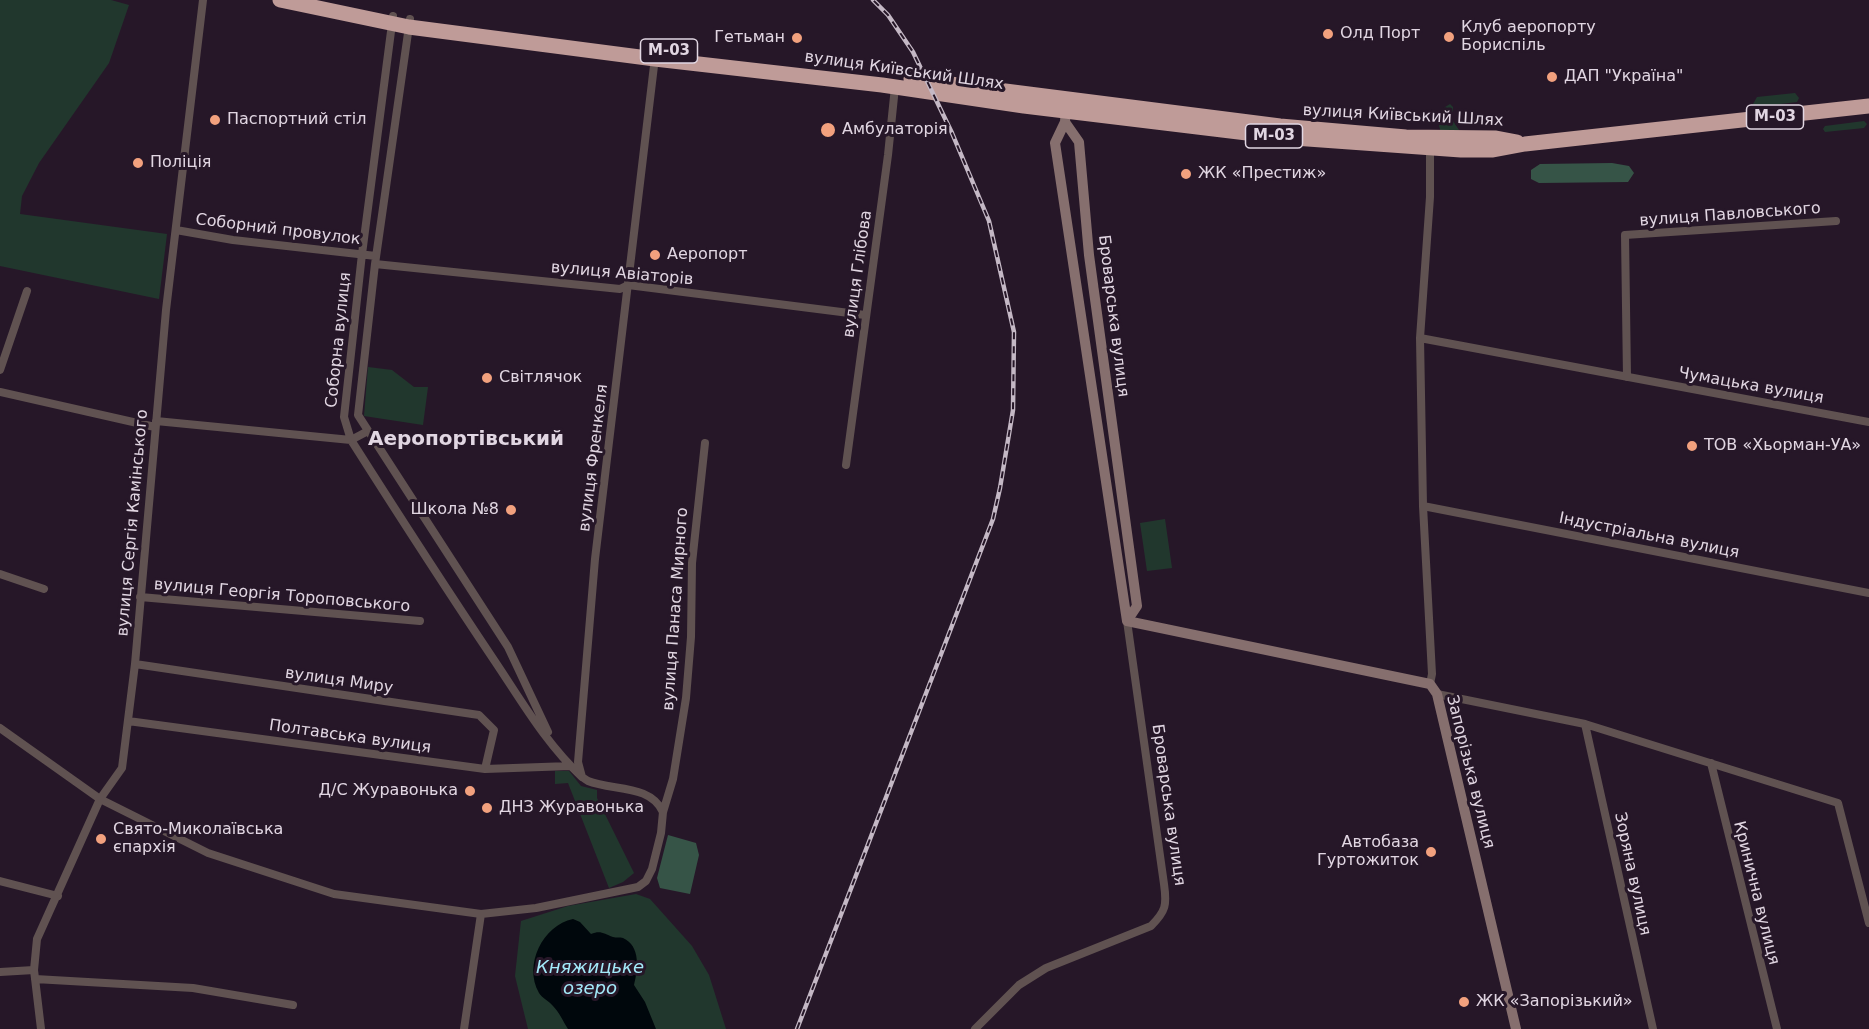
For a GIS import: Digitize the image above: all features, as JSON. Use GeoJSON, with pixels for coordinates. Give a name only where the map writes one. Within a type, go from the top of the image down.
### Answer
{"type":"FeatureCollection","features":[{"type":"Feature","properties":{"kind":"highway","name":"вулиця Київський Шлях"},"geometry":{"type":"LineString","coordinates":[[280,0],[321,3],[409,23],[1066,110]]}},
{"type":"Feature","properties":{"kind":"highway","name":"вулиця Київський Шлях"},"geometry":{"type":"LineString","coordinates":[[655,54],[1280,137],[1430,143],[1492,150],[1525,144],[1869,106]]}},
{"type":"Feature","properties":{"kind":"street","name":"вулиця Сергія Камінського"},"geometry":{"type":"LineString","coordinates":[[41,1029],[34,970],[37,939],[100,799],[122,768],[135,664],[176,231],[203,0]]}},
{"type":"Feature","properties":{"kind":"street","name":"Соборна вулиця"},"geometry":{"type":"LineString","coordinates":[[393,20],[362,254],[344,417],[351,440],[439,579],[556,750],[582,777]]}},
{"type":"Feature","properties":{"kind":"street","name":"Соборна вулиця"},"geometry":{"type":"LineString","coordinates":[[409,23],[376,260],[358,415],[508,647],[556,750]]}},
{"type":"Feature","properties":{"kind":"street","name":"вулиця Френкеля"},"geometry":{"type":"LineString","coordinates":[[582,777],[578,762],[579,741],[596,559],[655,54]]}},
{"type":"Feature","properties":{"kind":"street","name":"вулиця Глібова"},"geometry":{"type":"LineString","coordinates":[[846,465],[895,87]]}},
{"type":"Feature","properties":{"kind":"street","name":"Броварська вулиця"},"geometry":{"type":"LineString","coordinates":[[975,1029],[1019,985],[1046,968],[1151,926],[1163,913],[1166,902],[1127,621],[1055,143],[1066,110]]}},
{"type":"Feature","properties":{"kind":"street","name":"Броварська вулиця"},"geometry":{"type":"LineString","coordinates":[[1066,110],[1079,142],[1089,255],[1137,606],[1127,621]]}},
{"type":"Feature","properties":{"kind":"street"},"geometry":{"type":"LineString","coordinates":[[1430,143],[1430,197],[1420,338],[1424,506],[1434,689],[1585,724],[1838,803],[1869,923]]}},
{"type":"Feature","properties":{"kind":"street","name":"вулиця Павловського"},"geometry":{"type":"LineString","coordinates":[[1627,377],[1625,235],[1836,222]]}},
{"type":"Feature","properties":{"kind":"street","name":"Соборний провулок"},"geometry":{"type":"LineString","coordinates":[[176,231],[233,240],[362,254],[376,260]]}},
{"type":"Feature","properties":{"kind":"street","name":"вулиця Авіаторів"},"geometry":{"type":"LineString","coordinates":[[376,260],[620,289],[628,285],[865,315]]}},
{"type":"Feature","properties":{"kind":"street"},"geometry":{"type":"LineString","coordinates":[[0,370],[27,291]]}},
{"type":"Feature","properties":{"kind":"street","name":"Чумацька вулиця"},"geometry":{"type":"LineString","coordinates":[[1420,338],[1869,422]]}},
{"type":"Feature","properties":{"kind":"street"},"geometry":{"type":"LineString","coordinates":[[0,392],[156,424],[351,440],[368,432]]}},
{"type":"Feature","properties":{"kind":"street","name":"вулиця Панаса Мирного"},"geometry":{"type":"LineString","coordinates":[[0,728],[100,799],[208,853],[334,894],[481,914],[536,908],[639,887],[646,881],[652,869],[662,833],[663,812],[673,779],[686,698],[691,637],[692,563],[705,443]]}},
{"type":"Feature","properties":{"kind":"street","name":"Індустріальна вулиця"},"geometry":{"type":"LineString","coordinates":[[1424,506],[1869,592]]}},
{"type":"Feature","properties":{"kind":"street"},"geometry":{"type":"LineString","coordinates":[[0,574],[44,589]]}},
{"type":"Feature","properties":{"kind":"street","name":"вулиця Георгія Тороповського"},"geometry":{"type":"LineString","coordinates":[[140,597],[420,621]]}},
{"type":"Feature","properties":{"kind":"street","name":"Запорізька вулиця"},"geometry":{"type":"LineString","coordinates":[[1127,621],[1434,689],[1516,1029]]}},
{"type":"Feature","properties":{"kind":"street","name":"вулиця Миру"},"geometry":{"type":"LineString","coordinates":[[135,664],[479,715],[494,730],[485,769]]}},
{"type":"Feature","properties":{"kind":"street","name":"Полтавська вулиця"},"geometry":{"type":"LineString","coordinates":[[128,721],[485,769],[570,766]]}},
{"type":"Feature","properties":{"kind":"street","name":"Зоряна вулиця"},"geometry":{"type":"LineString","coordinates":[[1585,724],[1653,1029]]}},
{"type":"Feature","properties":{"kind":"street","name":"Кринична вулиця"},"geometry":{"type":"LineString","coordinates":[[1711,763],[1776,1029]]}},
{"type":"Feature","properties":{"kind":"street"},"geometry":{"type":"LineString","coordinates":[[582,777],[596,784],[649,795],[659,804],[663,812]]}},
{"type":"Feature","properties":{"kind":"street"},"geometry":{"type":"LineString","coordinates":[[0,881],[58,896]]}},
{"type":"Feature","properties":{"kind":"street"},"geometry":{"type":"LineString","coordinates":[[464,1029],[481,914]]}},
{"type":"Feature","properties":{"kind":"street"},"geometry":{"type":"LineString","coordinates":[[0,972],[34,970]]}},
{"type":"Feature","properties":{"kind":"street"},"geometry":{"type":"LineString","coordinates":[[35,979],[193,988],[293,1005]]}},
{"type":"Feature","properties":{"kind":"green space"},"geometry":{"type":"Polygon","coordinates":[[[0,0],[111,0],[129,5],[109,63],[39,163],[22,196],[20,214],[167,234],[159,299],[0,266],[0,0]]]}},
{"type":"Feature","properties":{"kind":"green space"},"geometry":{"type":"Polygon","coordinates":[[[1795,93],[1799,98],[1797,102],[1756,107],[1753,104],[1757,97],[1795,93]]]}},
{"type":"Feature","properties":{"kind":"green space"},"geometry":{"type":"Polygon","coordinates":[[[1450,104],[1453,107],[1453,121],[1461,133],[1441,132],[1439,126],[1442,109],[1450,104]]]}},
{"type":"Feature","properties":{"kind":"green space"},"geometry":{"type":"Polygon","coordinates":[[[1864,121],[1867,124],[1864,128],[1825,132],[1823,129],[1825,126],[1864,121]]]}},
{"type":"Feature","properties":{"kind":"green space"},"geometry":{"type":"Polygon","coordinates":[[[1612,163],[1629,166],[1634,173],[1628,182],[1539,183],[1531,179],[1531,170],[1540,164],[1612,163]]]}},
{"type":"Feature","properties":{"kind":"green space"},"geometry":{"type":"Polygon","coordinates":[[[368,367],[392,370],[414,387],[428,387],[423,425],[364,416],[368,367]]]}},
{"type":"Feature","properties":{"kind":"green space"},"geometry":{"type":"Polygon","coordinates":[[[1165,519],[1172,568],[1147,571],[1140,523],[1165,519]]]}},
{"type":"Feature","properties":{"kind":"green space"},"geometry":{"type":"Polygon","coordinates":[[[555,771],[569,771],[581,786],[597,790],[597,798],[634,873],[623,882],[609,888],[568,783],[555,784],[555,771]]]}},
{"type":"Feature","properties":{"kind":"green space"},"geometry":{"type":"Polygon","coordinates":[[[668,835],[696,843],[699,855],[690,894],[660,888],[657,878],[668,835]]]}},
{"type":"Feature","properties":{"kind":"green space"},"geometry":{"type":"Polygon","coordinates":[[[636,894],[650,899],[692,946],[709,975],[726,1029],[528,1029],[515,976],[521,921],[568,906],[636,894]]]}},
{"type":"Feature","properties":{"kind":"water","name":"Княжицьке озеро"},"geometry":{"type":"Polygon","coordinates":[[[573,919],[580,922],[591,934],[600,932],[623,938],[633,947],[637,959],[634,985],[645,1002],[656,1029],[568,1029],[555,1008],[540,995],[533,970],[539,948],[553,929],[573,919]]]}},
{"type":"Feature","properties":{"kind":"railway"},"geometry":{"type":"LineString","coordinates":[[797,1029],[993,519],[1013,410],[1014,332],[989,221],[952,133],[913,52],[888,15],[873,0]]}},
{"type":"Feature","properties":{"kind":"place","name":"Олд Порт"},"geometry":{"type":"Point","coordinates":[1328,34]}},
{"type":"Feature","properties":{"kind":"place","name":"Клуб аеропорту Бориспіль"},"geometry":{"type":"Point","coordinates":[1449,37]}},
{"type":"Feature","properties":{"kind":"place","name":"Гетьман"},"geometry":{"type":"Point","coordinates":[797,38]}},
{"type":"Feature","properties":{"kind":"place","name":"ДАП \"Україна\""},"geometry":{"type":"Point","coordinates":[1552,77]}},
{"type":"Feature","properties":{"kind":"place","name":"Паспортний стіл"},"geometry":{"type":"Point","coordinates":[215,120]}},
{"type":"Feature","properties":{"kind":"place","name":"Амбулаторія"},"geometry":{"type":"Point","coordinates":[828,130]}},
{"type":"Feature","properties":{"kind":"place","name":"Поліція"},"geometry":{"type":"Point","coordinates":[138,163]}},
{"type":"Feature","properties":{"kind":"place","name":"ЖК «Престиж»"},"geometry":{"type":"Point","coordinates":[1186,174]}},
{"type":"Feature","properties":{"kind":"place","name":"Аеропорт"},"geometry":{"type":"Point","coordinates":[655,255]}},
{"type":"Feature","properties":{"kind":"place","name":"Світлячок"},"geometry":{"type":"Point","coordinates":[487,378]}},
{"type":"Feature","properties":{"kind":"place","name":"ТОВ «Хьорман-УА»"},"geometry":{"type":"Point","coordinates":[1692,446]}},
{"type":"Feature","properties":{"kind":"place","name":"Школа №8"},"geometry":{"type":"Point","coordinates":[511,510]}},
{"type":"Feature","properties":{"kind":"place","name":"Д/С Журавонька"},"geometry":{"type":"Point","coordinates":[470,791]}},
{"type":"Feature","properties":{"kind":"place","name":"ДНЗ Журавонька"},"geometry":{"type":"Point","coordinates":[487,808]}},
{"type":"Feature","properties":{"kind":"place","name":"Свято-Миколаївська єпархія"},"geometry":{"type":"Point","coordinates":[101,839]}},
{"type":"Feature","properties":{"kind":"place","name":"Автобаза Гуртожиток"},"geometry":{"type":"Point","coordinates":[1431,852]}},
{"type":"Feature","properties":{"kind":"place","name":"ЖК «Запорізький»"},"geometry":{"type":"Point","coordinates":[1464,1002]}},
{"type":"Feature","properties":{"kind":"district","name":"Аеропортівський"},"geometry":{"type":"Point","coordinates":[466,440]}}]}
